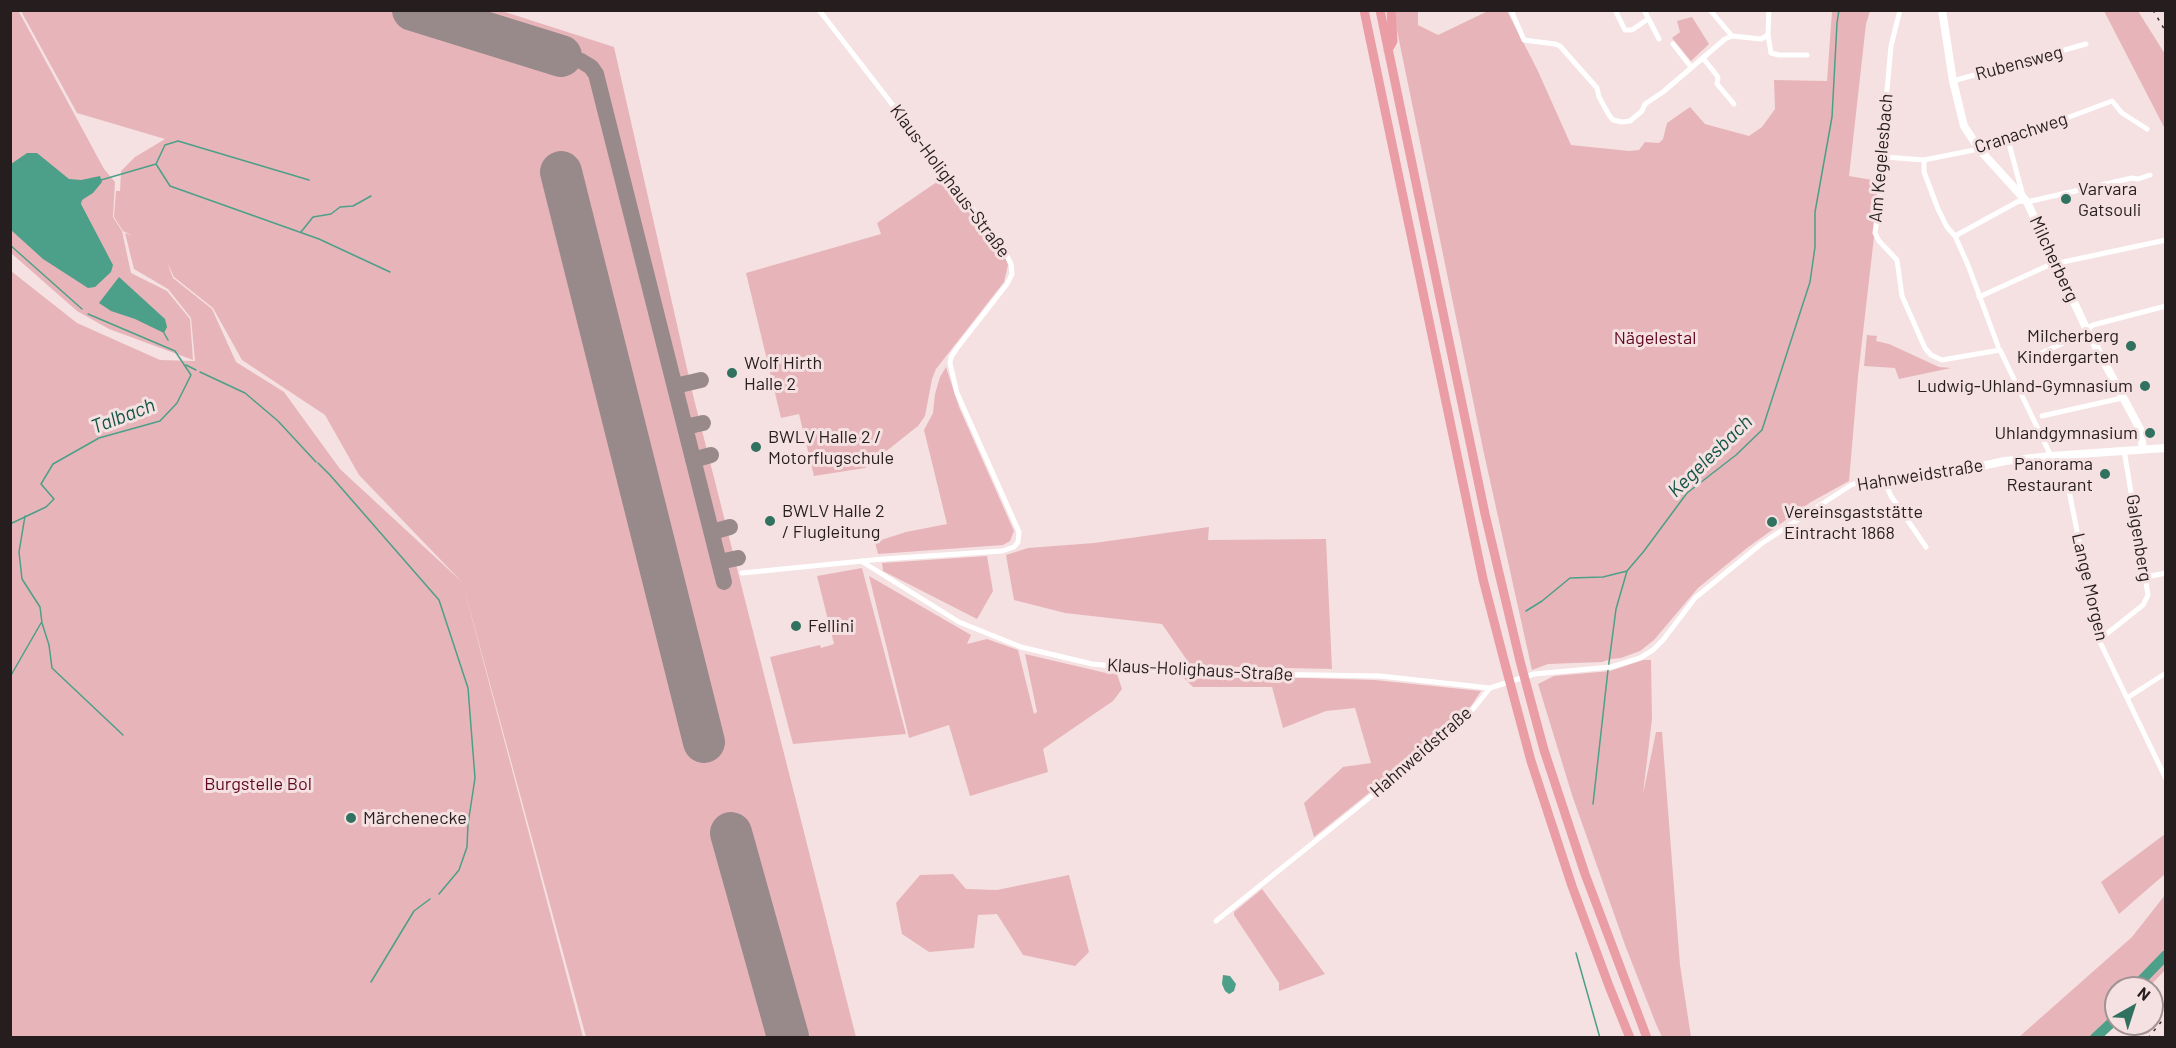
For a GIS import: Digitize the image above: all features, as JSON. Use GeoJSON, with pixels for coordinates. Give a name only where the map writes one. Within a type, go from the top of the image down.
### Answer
{"type":"FeatureCollection","features":[{"type":"Feature","properties":{"kind":"highway"},"geometry":{"type":"LineString","coordinates":[[1364,10],[1483,579],[1514,700],[1531,761],[1572,886],[1630,1038]]}},
{"type":"Feature","properties":{"kind":"highway"},"geometry":{"type":"LineString","coordinates":[[1380,10],[1490,534],[1520,661],[1544,750],[1585,874],[1647,1038]]}},
{"type":"Feature","properties":{"kind":"highway"},"geometry":{"type":"LineString","coordinates":[[1388,50],[1393,41],[1391,10]]}},
{"type":"Feature","properties":{"kind":"street","name":"Klaus-Holighaus-Straße"},"geometry":{"type":"LineString","coordinates":[[742,573],[861,561],[1002,551],[1014,547],[1018,542],[1019,532],[957,393],[950,363],[957,348],[1007,284],[1012,274],[1011,264],[1006,254],[819,10]]}},
{"type":"Feature","properties":{"kind":"street"},"geometry":{"type":"LineString","coordinates":[[1511,10],[1524,40],[1560,46],[1598,88],[1599,97],[1605,109],[1617,122],[1630,121],[1642,111],[1645,104],[1732,36],[1761,39],[1768,35]]}},
{"type":"Feature","properties":{"kind":"street"},"geometry":{"type":"LineString","coordinates":[[1615,10],[1625,30],[1632,30],[1648,19]]}},
{"type":"Feature","properties":{"kind":"street"},"geometry":{"type":"LineString","coordinates":[[1644,10],[1659,39]]}},
{"type":"Feature","properties":{"kind":"street"},"geometry":{"type":"LineString","coordinates":[[1710,10],[1732,36]]}},
{"type":"Feature","properties":{"kind":"street"},"geometry":{"type":"LineString","coordinates":[[1769,10],[1768,35],[1771,53],[1808,55]]}},
{"type":"Feature","properties":{"kind":"street","name":"Am Kegelesbach"},"geometry":{"type":"LineString","coordinates":[[1900,10],[1891,46],[1885,113],[1885,158],[1875,233],[1879,241],[1897,260],[1902,296],[1925,348],[1931,355],[1942,360],[2000,350],[2051,456]]}},
{"type":"Feature","properties":{"kind":"street","name":"Milcherberg"},"geometry":{"type":"LineString","coordinates":[[1942,10],[1953,81],[1964,126],[1979,148],[2025,201]]}},
{"type":"Feature","properties":{"kind":"street"},"geometry":{"type":"LineString","coordinates":[[1672,44],[1691,67]]}},
{"type":"Feature","properties":{"kind":"street","name":"Rubensweg"},"geometry":{"type":"LineString","coordinates":[[1953,81],[2086,44]]}},
{"type":"Feature","properties":{"kind":"street"},"geometry":{"type":"LineString","coordinates":[[1703,58],[1718,77],[1718,84],[1734,104]]}},
{"type":"Feature","properties":{"kind":"street","name":"Cranachweg"},"geometry":{"type":"LineString","coordinates":[[1885,158],[1924,160],[1979,148],[2008,140],[2112,101],[2122,113],[2147,129]]}},
{"type":"Feature","properties":{"kind":"street","name":"Milcherberg"},"geometry":{"type":"LineString","coordinates":[[2008,140],[2025,201],[2087,330],[2140,429],[2143,449]]}},
{"type":"Feature","properties":{"kind":"street"},"geometry":{"type":"LineString","coordinates":[[1924,160],[1924,172],[1938,209],[1947,227],[1955,236],[1968,265],[1998,346]]}},
{"type":"Feature","properties":{"kind":"street"},"geometry":{"type":"LineString","coordinates":[[1955,236],[2019,201],[2150,175]]}},
{"type":"Feature","properties":{"kind":"street"},"geometry":{"type":"LineString","coordinates":[[1978,297],[2049,265],[2166,240]]}},
{"type":"Feature","properties":{"kind":"street"},"geometry":{"type":"LineString","coordinates":[[2031,358],[2093,325],[2166,306]]}},
{"type":"Feature","properties":{"kind":"street"},"geometry":{"type":"LineString","coordinates":[[2042,416],[2122,398]]}},
{"type":"Feature","properties":{"kind":"street","name":"Hahnweidstraße"},"geometry":{"type":"LineString","coordinates":[[1216,921],[1448,734],[1473,710],[1490,688],[1534,674],[1611,667],[1627,663],[1653,650],[1695,597],[1761,544],[1851,485],[1866,480],[1899,481],[1924,478],[2005,461],[2166,448]]}},
{"type":"Feature","properties":{"kind":"street","name":"Galgenberg"},"geometry":{"type":"LineString","coordinates":[[2099,640],[2143,605],[2148,595],[2124,450]]}},
{"type":"Feature","properties":{"kind":"street"},"geometry":{"type":"LineString","coordinates":[[1884,480],[1891,496],[1926,547]]}},
{"type":"Feature","properties":{"kind":"street","name":"Lange Morgen"},"geometry":{"type":"LineString","coordinates":[[2069,491],[2099,640],[2165,779]]}},
{"type":"Feature","properties":{"kind":"street","name":"Klaus-Holighaus-Straße"},"geometry":{"type":"LineString","coordinates":[[861,561],[969,626],[1021,647],[1092,664],[1189,673],[1380,676],[1490,688]]}},
{"type":"Feature","properties":{"kind":"street"},"geometry":{"type":"LineString","coordinates":[[2146,577],[2166,573]]}},
{"type":"Feature","properties":{"kind":"street"},"geometry":{"type":"LineString","coordinates":[[2127,698],[2166,673]]}},
{"type":"Feature","properties":{"kind":"green space"},"geometry":{"type":"Polygon","coordinates":[[[18,10],[104,169],[115,182],[113,217],[122,231],[131,273],[167,291],[190,319],[193,360],[109,329],[77,311],[11,253],[10,11],[18,10]]]}},
{"type":"Feature","properties":{"kind":"green space","name":"Burgstelle Bol"},"geometry":{"type":"Polygon","coordinates":[[[21,11],[502,11],[614,47],[693,395],[856,1037],[586,1037],[462,581],[583,1037],[11,1037],[11,271],[77,323],[160,360],[195,361],[191,318],[168,289],[134,269],[125,233],[133,236],[123,231],[114,217],[116,191],[120,191],[121,171],[135,157],[165,139],[77,113],[21,11]],[[167,262],[173,278],[212,309],[236,362],[284,392],[340,469],[461,581],[359,475],[325,415],[242,360],[213,308],[174,277],[167,262]]]}},
{"type":"Feature","properties":{"kind":"green space","name":"Nägelestal"},"geometry":{"type":"Polygon","coordinates":[[[1393,11],[1418,11],[1418,25],[1438,35],[1488,11],[1507,11],[1537,69],[1571,145],[1629,151],[1639,150],[1645,142],[1659,143],[1663,139],[1667,123],[1690,107],[1705,124],[1749,136],[1762,127],[1775,109],[1774,80],[1827,81],[1832,11],[1870,11],[1866,24],[1849,176],[1878,181],[1849,481],[1811,502],[1747,548],[1698,588],[1654,640],[1640,651],[1602,662],[1548,664],[1532,670],[1483,449],[1393,11]]]}},
{"type":"Feature","properties":{"kind":"green space"},"geometry":{"type":"Polygon","coordinates":[[[2104,11],[2138,11],[2165,54],[2165,129],[2104,11]]]}},
{"type":"Feature","properties":{"kind":"green space"},"geometry":{"type":"Polygon","coordinates":[[[1692,17],[1709,44],[1691,61],[1672,38],[1680,32],[1677,21],[1692,17]]]}},
{"type":"Feature","properties":{"kind":"green space"},"geometry":{"type":"Polygon","coordinates":[[[944,177],[1004,254],[1008,265],[1004,282],[936,369],[925,416],[918,426],[865,468],[814,476],[799,414],[781,418],[746,273],[881,234],[877,223],[944,177]]]}},
{"type":"Feature","properties":{"kind":"green space"},"geometry":{"type":"Polygon","coordinates":[[[1867,335],[1877,336],[1876,341],[1889,344],[1939,367],[1951,368],[1899,379],[1895,368],[1864,366],[1867,335]]]}},
{"type":"Feature","properties":{"kind":"green space"},"geometry":{"type":"Polygon","coordinates":[[[946,367],[959,407],[1014,531],[1010,541],[1003,545],[878,554],[875,542],[906,532],[947,524],[924,430],[933,413],[935,394],[946,367]]]}},
{"type":"Feature","properties":{"kind":"green space"},"geometry":{"type":"Polygon","coordinates":[[[1209,527],[1208,540],[1326,539],[1332,669],[1191,666],[1162,624],[1065,613],[1014,600],[1006,555],[1028,548],[1094,543],[1209,527]]]}},
{"type":"Feature","properties":{"kind":"green space"},"geometry":{"type":"Polygon","coordinates":[[[987,556],[993,591],[977,619],[883,571],[882,563],[987,556]]]}},
{"type":"Feature","properties":{"kind":"green space"},"geometry":{"type":"Polygon","coordinates":[[[862,568],[906,734],[793,744],[770,657],[820,645],[821,648],[834,644],[817,576],[862,568]]]}},
{"type":"Feature","properties":{"kind":"green space"},"geometry":{"type":"Polygon","coordinates":[[[869,576],[971,635],[967,644],[987,639],[1018,650],[1034,714],[1037,712],[1025,654],[1117,674],[1122,689],[1113,701],[1043,749],[1048,772],[970,796],[949,725],[909,738],[869,576]]]}},
{"type":"Feature","properties":{"kind":"green space"},"geometry":{"type":"Polygon","coordinates":[[[1643,660],[1651,660],[1652,719],[1643,794],[1656,732],[1662,732],[1680,965],[1691,1037],[1662,1037],[1656,1024],[1625,945],[1572,795],[1538,684],[1554,676],[1610,671],[1643,660]]]}},
{"type":"Feature","properties":{"kind":"green space"},"geometry":{"type":"Polygon","coordinates":[[[1184,678],[1375,680],[1481,691],[1471,706],[1419,753],[1314,837],[1304,803],[1343,767],[1371,763],[1355,708],[1326,711],[1283,728],[1272,687],[1193,687],[1184,678]]]}},
{"type":"Feature","properties":{"kind":"green space"},"geometry":{"type":"Polygon","coordinates":[[[2165,834],[2165,874],[2119,914],[2101,882],[2165,834]]]}},
{"type":"Feature","properties":{"kind":"green space"},"geometry":{"type":"Polygon","coordinates":[[[953,874],[966,889],[997,890],[1069,875],[1089,952],[1075,966],[1023,955],[997,914],[978,915],[974,948],[929,952],[902,934],[896,903],[920,875],[953,874]]]}},
{"type":"Feature","properties":{"kind":"green space"},"geometry":{"type":"Polygon","coordinates":[[[1262,889],[1325,974],[1279,991],[1279,983],[1234,915],[1234,912],[1262,889]]]}},
{"type":"Feature","properties":{"kind":"green space"},"geometry":{"type":"Polygon","coordinates":[[[2165,895],[2165,970],[2159,976],[2104,976],[2104,1035],[2102,1037],[2019,1037],[2132,937],[2165,895]]]}},
{"type":"Feature","properties":{"kind":"shaded area"},"geometry":{"type":"Polygon","coordinates":[[[27,153],[37,153],[69,179],[81,180],[100,176],[102,182],[93,193],[82,200],[81,204],[113,265],[111,272],[95,287],[88,288],[43,259],[11,230],[11,164],[27,153]]]}},
{"type":"Feature","properties":{"kind":"shaded area"},"geometry":{"type":"Polygon","coordinates":[[[119,277],[165,319],[167,327],[164,333],[135,319],[111,311],[99,303],[119,277]]]}},
{"type":"Feature","properties":{"kind":"shaded area"},"geometry":{"type":"Polygon","coordinates":[[[1223,975],[1230,976],[1236,984],[1234,991],[1229,994],[1222,984],[1223,975]]]}},
{"type":"Feature","properties":{"kind":"waterway","name":"Kegelesbach"},"geometry":{"type":"LineString","coordinates":[[1593,804],[1616,609],[1627,571],[1687,493],[1736,455],[1762,430],[1810,282],[1815,247],[1815,212],[1832,117],[1839,10]]}},
{"type":"Feature","properties":{"kind":"waterway"},"geometry":{"type":"LineString","coordinates":[[101,180],[156,164],[165,145],[178,141],[309,180]]}},
{"type":"Feature","properties":{"kind":"waterway"},"geometry":{"type":"LineString","coordinates":[[156,164],[170,186],[319,239],[390,272]]}},
{"type":"Feature","properties":{"kind":"waterway"},"geometry":{"type":"LineString","coordinates":[[301,232],[313,217],[331,214],[340,207],[353,206],[371,196]]}},
{"type":"Feature","properties":{"kind":"waterway","name":"Talbach"},"geometry":{"type":"LineString","coordinates":[[10,245],[82,309]]}},
{"type":"Feature","properties":{"kind":"waterway","name":"Talbach"},"geometry":{"type":"LineString","coordinates":[[10,524],[46,507],[54,499],[41,484],[53,464],[99,438],[160,421],[177,403],[191,375],[175,351],[88,314]]}},
{"type":"Feature","properties":{"kind":"waterway"},"geometry":{"type":"LineString","coordinates":[[164,333],[168,340]]}},
{"type":"Feature","properties":{"kind":"waterway"},"geometry":{"type":"LineString","coordinates":[[186,365],[196,370]]}},
{"type":"Feature","properties":{"kind":"waterway"},"geometry":{"type":"LineString","coordinates":[[200,372],[245,393],[278,421],[316,462]]}},
{"type":"Feature","properties":{"kind":"waterway"},"geometry":{"type":"LineString","coordinates":[[318,463],[439,600],[468,688],[475,778],[467,847],[459,870],[439,894]]}},
{"type":"Feature","properties":{"kind":"waterway"},"geometry":{"type":"LineString","coordinates":[[25,516],[19,552],[22,579],[40,607],[52,668],[123,735]]}},
{"type":"Feature","properties":{"kind":"waterway"},"geometry":{"type":"LineString","coordinates":[[1526,611],[1570,578],[1603,577],[1627,571]]}},
{"type":"Feature","properties":{"kind":"waterway"},"geometry":{"type":"LineString","coordinates":[[10,677],[41,623]]}},
{"type":"Feature","properties":{"kind":"waterway"},"geometry":{"type":"LineString","coordinates":[[371,982],[414,911],[430,899]]}},
{"type":"Feature","properties":{"kind":"waterway","name":"Kegelesbach"},"geometry":{"type":"LineString","coordinates":[[1576,953],[1600,1038]]}},
{"type":"Feature","properties":{"kind":"waterway"},"geometry":{"type":"LineString","coordinates":[[2146,976],[2166,955]]}},
{"type":"Feature","properties":{"kind":"waterway"},"geometry":{"type":"LineString","coordinates":[[2095,1038],[2104,1030]]}},
{"type":"Feature","properties":{"kind":"taxiway"},"geometry":{"type":"LineString","coordinates":[[561,56],[581,61],[591,67],[596,74],[724,582]]}},
{"type":"Feature","properties":{"kind":"taxiway"},"geometry":{"type":"LineString","coordinates":[[675,386],[701,380]]}},
{"type":"Feature","properties":{"kind":"taxiway"},"geometry":{"type":"LineString","coordinates":[[685,427],[703,423]]}},
{"type":"Feature","properties":{"kind":"taxiway"},"geometry":{"type":"LineString","coordinates":[[693,460],[711,455]]}},
{"type":"Feature","properties":{"kind":"taxiway"},"geometry":{"type":"LineString","coordinates":[[712,532],[730,527]]}},
{"type":"Feature","properties":{"kind":"taxiway"},"geometry":{"type":"LineString","coordinates":[[719,562],[738,558]]}},
{"type":"Feature","properties":{"kind":"runway"},"geometry":{"type":"LineString","coordinates":[[413,10],[561,56]]}},
{"type":"Feature","properties":{"kind":"runway"},"geometry":{"type":"LineString","coordinates":[[561,172],[704,742]]}},
{"type":"Feature","properties":{"kind":"runway"},"geometry":{"type":"LineString","coordinates":[[731,833],[788,1037]]}},
{"type":"Feature","properties":{"kind":"railway"},"geometry":{"type":"LineString","coordinates":[[2153,10],[2166,32]]}},
{"type":"Feature","properties":{"kind":"railway"},"geometry":{"type":"LineString","coordinates":[[2148,1038],[2166,1016]]}},
{"type":"Feature","properties":{"kind":"place","name":"Varvara Gatsouli"},"geometry":{"type":"Point","coordinates":[2066,199]}},
{"type":"Feature","properties":{"kind":"place","name":"Milcherberg Kindergarten"},"geometry":{"type":"Point","coordinates":[2131,346]}},
{"type":"Feature","properties":{"kind":"place","name":"Wolf Hirth Halle 2"},"geometry":{"type":"Point","coordinates":[732,373]}},
{"type":"Feature","properties":{"kind":"place","name":"Ludwig-Uhland-Gymnasium"},"geometry":{"type":"Point","coordinates":[2145,386]}},
{"type":"Feature","properties":{"kind":"place","name":"Uhlandgymnasium"},"geometry":{"type":"Point","coordinates":[2150,433]}},
{"type":"Feature","properties":{"kind":"place","name":"BWLV Halle 2 / Motorflugschule"},"geometry":{"type":"Point","coordinates":[756,447]}},
{"type":"Feature","properties":{"kind":"place","name":"Panorama Restaurant"},"geometry":{"type":"Point","coordinates":[2105,474]}},
{"type":"Feature","properties":{"kind":"place","name":"BWLV Halle 2 / Flugleitung"},"geometry":{"type":"Point","coordinates":[770,521]}},
{"type":"Feature","properties":{"kind":"place","name":"Vereinsgaststätte Eintracht 1868"},"geometry":{"type":"Point","coordinates":[1772,522]}},
{"type":"Feature","properties":{"kind":"place","name":"Fellini"},"geometry":{"type":"Point","coordinates":[796,626]}},
{"type":"Feature","properties":{"kind":"place","name":"Märchenecke"},"geometry":{"type":"Point","coordinates":[351,818]}}]}
